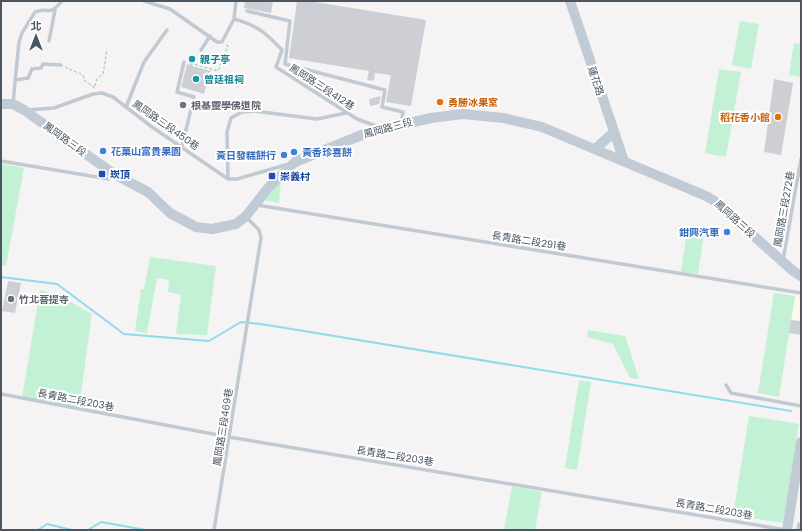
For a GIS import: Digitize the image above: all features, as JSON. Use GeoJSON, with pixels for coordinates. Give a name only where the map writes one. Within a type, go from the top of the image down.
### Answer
{"type":"FeatureCollection","features":[{"type":"Feature","properties":{"kind":"street","name":"蓮花路"},"geometry":{"type":"LineString","coordinates":[[570,1],[613,133],[624,161]]}},
{"type":"Feature","properties":{"kind":"street","name":"鳳岡路三段"},"geometry":{"type":"LineString","coordinates":[[1,104],[13,104],[24,110],[114,174],[148,192],[170,213],[196,227],[212,229],[236,224],[246,216],[268,188],[295,162],[383,128],[463,114],[503,118],[542,127],[713,200],[782,262],[801,276]]}},
{"type":"Feature","properties":{"kind":"street"},"geometry":{"type":"LineString","coordinates":[[595,149],[613,133]]}},
{"type":"Feature","properties":{"kind":"street"},"geometry":{"type":"LineString","coordinates":[[787,530],[801,442]]}},
{"type":"Feature","properties":{"kind":"lane"},"geometry":{"type":"LineString","coordinates":[[13,104],[19,42],[22,33],[35,12],[39,10],[49,12],[54,10],[62,1]]}},
{"type":"Feature","properties":{"kind":"lane"},"geometry":{"type":"LineString","coordinates":[[144,1],[170,9],[217,42],[222,42],[234,19],[236,1]]}},
{"type":"Feature","properties":{"kind":"lane"},"geometry":{"type":"LineString","coordinates":[[49,41],[54,10]]}},
{"type":"Feature","properties":{"kind":"lane"},"geometry":{"type":"LineString","coordinates":[[248,11],[290,21],[285,64],[385,90],[382,107],[403,112],[401,124]]}},
{"type":"Feature","properties":{"kind":"lane","name":"鳳岡路三段412巷"},"geometry":{"type":"LineString","coordinates":[[234,19],[250,23],[266,33],[282,50],[276,67],[346,113],[357,119],[383,128]]}},
{"type":"Feature","properties":{"kind":"lane"},"geometry":{"type":"LineString","coordinates":[[126,107],[144,62],[167,30]]}},
{"type":"Feature","properties":{"kind":"lane"},"geometry":{"type":"LineString","coordinates":[[201,50],[210,36]]}},
{"type":"Feature","properties":{"kind":"lane"},"geometry":{"type":"LineString","coordinates":[[182,146],[194,97],[177,92],[184,62]]}},
{"type":"Feature","properties":{"kind":"lane"},"geometry":{"type":"LineString","coordinates":[[15,80],[28,78],[32,69],[41,68],[43,64],[61,65]]}},
{"type":"Feature","properties":{"kind":"lane","name":"鳳岡路三段450巷"},"geometry":{"type":"LineString","coordinates":[[24,110],[54,108],[93,94],[102,93],[113,97],[152,127],[182,146],[228,179]]}},
{"type":"Feature","properties":{"kind":"lane"},"geometry":{"type":"LineString","coordinates":[[295,162],[237,179],[228,179],[227,132],[231,118],[242,112],[254,111],[317,119],[346,113]]}},
{"type":"Feature","properties":{"kind":"lane","name":"鳳岡路三段272巷"},"geometry":{"type":"LineString","coordinates":[[782,262],[801,159]]}},
{"type":"Feature","properties":{"kind":"lane"},"geometry":{"type":"LineString","coordinates":[[1,161],[109,179],[114,174]]}},
{"type":"Feature","properties":{"kind":"lane","name":"長青路二段291巷"},"geometry":{"type":"LineString","coordinates":[[255,205],[801,293]]}},
{"type":"Feature","properties":{"kind":"lane","name":"鳳岡路三段469巷"},"geometry":{"type":"LineString","coordinates":[[214,530],[248,327],[261,238],[260,230],[246,216]]}},
{"type":"Feature","properties":{"kind":"lane"},"geometry":{"type":"LineString","coordinates":[[726,384],[731,393],[801,406]]}},
{"type":"Feature","properties":{"kind":"lane","name":"長青路二段203巷"},"geometry":{"type":"LineString","coordinates":[[1,394],[229,437],[787,530]]}},
{"type":"Feature","properties":{"kind":"lane"},"geometry":{"type":"LineString","coordinates":[[798,530],[799,524],[801,525]]}},
{"type":"Feature","properties":{"kind":"path"},"geometry":{"type":"LineString","coordinates":[[184,62],[218,71],[228,46],[222,42]]}},
{"type":"Feature","properties":{"kind":"path"},"geometry":{"type":"LineString","coordinates":[[93,94],[97,79],[103,74],[107,49]]}},
{"type":"Feature","properties":{"kind":"path"},"geometry":{"type":"LineString","coordinates":[[61,65],[83,75],[85,81],[94,87]]}},
{"type":"Feature","properties":{"kind":"shaded area"},"geometry":{"type":"Polygon","coordinates":[[[795,296],[801,298],[801,335],[789,333],[795,296]]]}},
{"type":"Feature","properties":{"kind":"green space"},"geometry":{"type":"Polygon","coordinates":[[[740,21],[759,24],[751,69],[732,65],[740,21]]]}},
{"type":"Feature","properties":{"kind":"green space"},"geometry":{"type":"Polygon","coordinates":[[[794,43],[801,44],[801,77],[789,75],[794,43]]]}},
{"type":"Feature","properties":{"kind":"green space"},"geometry":{"type":"Polygon","coordinates":[[[719,69],[741,72],[726,157],[705,153],[719,69]]]}},
{"type":"Feature","properties":{"kind":"green space"},"geometry":{"type":"Polygon","coordinates":[[[1,164],[24,168],[6,266],[1,265],[1,164]]]}},
{"type":"Feature","properties":{"kind":"green space"},"geometry":{"type":"Polygon","coordinates":[[[281,179],[279,203],[263,200],[281,179]]]}},
{"type":"Feature","properties":{"kind":"green space"},"geometry":{"type":"Polygon","coordinates":[[[687,230],[704,233],[698,274],[681,272],[687,230]]]}},
{"type":"Feature","properties":{"kind":"green space"},"geometry":{"type":"Polygon","coordinates":[[[150,257],[216,266],[207,335],[176,334],[181,295],[168,292],[169,280],[157,278],[147,333],[135,331],[141,289],[144,289],[150,257]]]}},
{"type":"Feature","properties":{"kind":"green space"},"geometry":{"type":"Polygon","coordinates":[[[40,290],[60,296],[92,314],[79,408],[22,398],[40,290]]]}},
{"type":"Feature","properties":{"kind":"green space"},"geometry":{"type":"Polygon","coordinates":[[[774,293],[795,296],[779,397],[758,393],[774,293]]]}},
{"type":"Feature","properties":{"kind":"green space"},"geometry":{"type":"Polygon","coordinates":[[[588,330],[625,336],[639,379],[630,378],[613,344],[587,337],[588,330]]]}},
{"type":"Feature","properties":{"kind":"green space"},"geometry":{"type":"Polygon","coordinates":[[[579,380],[591,382],[577,470],[565,468],[579,380]]]}},
{"type":"Feature","properties":{"kind":"green space"},"geometry":{"type":"Polygon","coordinates":[[[749,416],[799,424],[783,523],[733,515],[749,416]]]}},
{"type":"Feature","properties":{"kind":"green space"},"geometry":{"type":"Polygon","coordinates":[[[512,486],[542,492],[535,530],[504,530],[512,486]]]}},
{"type":"Feature","properties":{"kind":"building"},"geometry":{"type":"Polygon","coordinates":[[[245,1],[273,1],[271,13],[244,8],[245,1]]]}},
{"type":"Feature","properties":{"kind":"building"},"geometry":{"type":"Polygon","coordinates":[[[297,1],[309,1],[426,20],[411,106],[386,102],[391,75],[375,73],[374,80],[370,81],[367,79],[369,71],[289,58],[297,1]]]}},
{"type":"Feature","properties":{"kind":"building","name":"曾廷祖祠"},"geometry":{"type":"Polygon","coordinates":[[[192,56],[195,59],[192,66],[211,71],[204,94],[181,87],[187,64],[190,65],[190,59],[192,56]]]}},
{"type":"Feature","properties":{"kind":"building","name":"稻花香小館"},"geometry":{"type":"Polygon","coordinates":[[[774,79],[793,83],[781,155],[764,152],[774,79]]]}},
{"type":"Feature","properties":{"kind":"building"},"geometry":{"type":"Polygon","coordinates":[[[381,96],[379,104],[370,106],[369,99],[381,96]]]}},
{"type":"Feature","properties":{"kind":"building","name":"竹北菩提寺"},"geometry":{"type":"Polygon","coordinates":[[[8,281],[21,283],[15,313],[2,311],[8,281]]]}},
{"type":"Feature","properties":{"kind":"building"},"geometry":{"type":"Polygon","coordinates":[[[791,320],[801,321],[801,335],[789,333],[791,320]]]}},
{"type":"Feature","properties":{"kind":"waterway"},"geometry":{"type":"LineString","coordinates":[[1,277],[57,284],[124,334],[209,341],[241,322],[261,324],[791,411]]}},
{"type":"Feature","properties":{"kind":"waterway"},"geometry":{"type":"LineString","coordinates":[[88,530],[101,522],[146,530]]}},
{"type":"Feature","properties":{"kind":"waterway"},"geometry":{"type":"LineString","coordinates":[[38,530],[47,524],[72,530]]}},
{"type":"Feature","properties":{"kind":"place","name":"親子亭"},"geometry":{"type":"Point","coordinates":[192,59]}},
{"type":"Feature","properties":{"kind":"place","name":"曾廷祖祠"},"geometry":{"type":"Point","coordinates":[196,79]}},
{"type":"Feature","properties":{"kind":"place","name":"勇勝冰果室"},"geometry":{"type":"Point","coordinates":[440,102]}},
{"type":"Feature","properties":{"kind":"place","name":"根基靈學佛道院"},"geometry":{"type":"Point","coordinates":[183,105]}},
{"type":"Feature","properties":{"kind":"place","name":"稻花香小館"},"geometry":{"type":"Point","coordinates":[778,117]}},
{"type":"Feature","properties":{"kind":"place","name":"花菓山富貴果園"},"geometry":{"type":"Point","coordinates":[103,151]}},
{"type":"Feature","properties":{"kind":"place","name":"黃香珍喜餅"},"geometry":{"type":"Point","coordinates":[294,152]}},
{"type":"Feature","properties":{"kind":"place","name":"黃日發糕餅行"},"geometry":{"type":"Point","coordinates":[284,155]}},
{"type":"Feature","properties":{"kind":"place","name":"崁頂"},"geometry":{"type":"Point","coordinates":[102,174]}},
{"type":"Feature","properties":{"kind":"place","name":"崇義村"},"geometry":{"type":"Point","coordinates":[272,176]}},
{"type":"Feature","properties":{"kind":"place","name":"鉗興汽車"},"geometry":{"type":"Point","coordinates":[727,232]}},
{"type":"Feature","properties":{"kind":"place","name":"竹北菩提寺"},"geometry":{"type":"Point","coordinates":[11,299]}}]}
